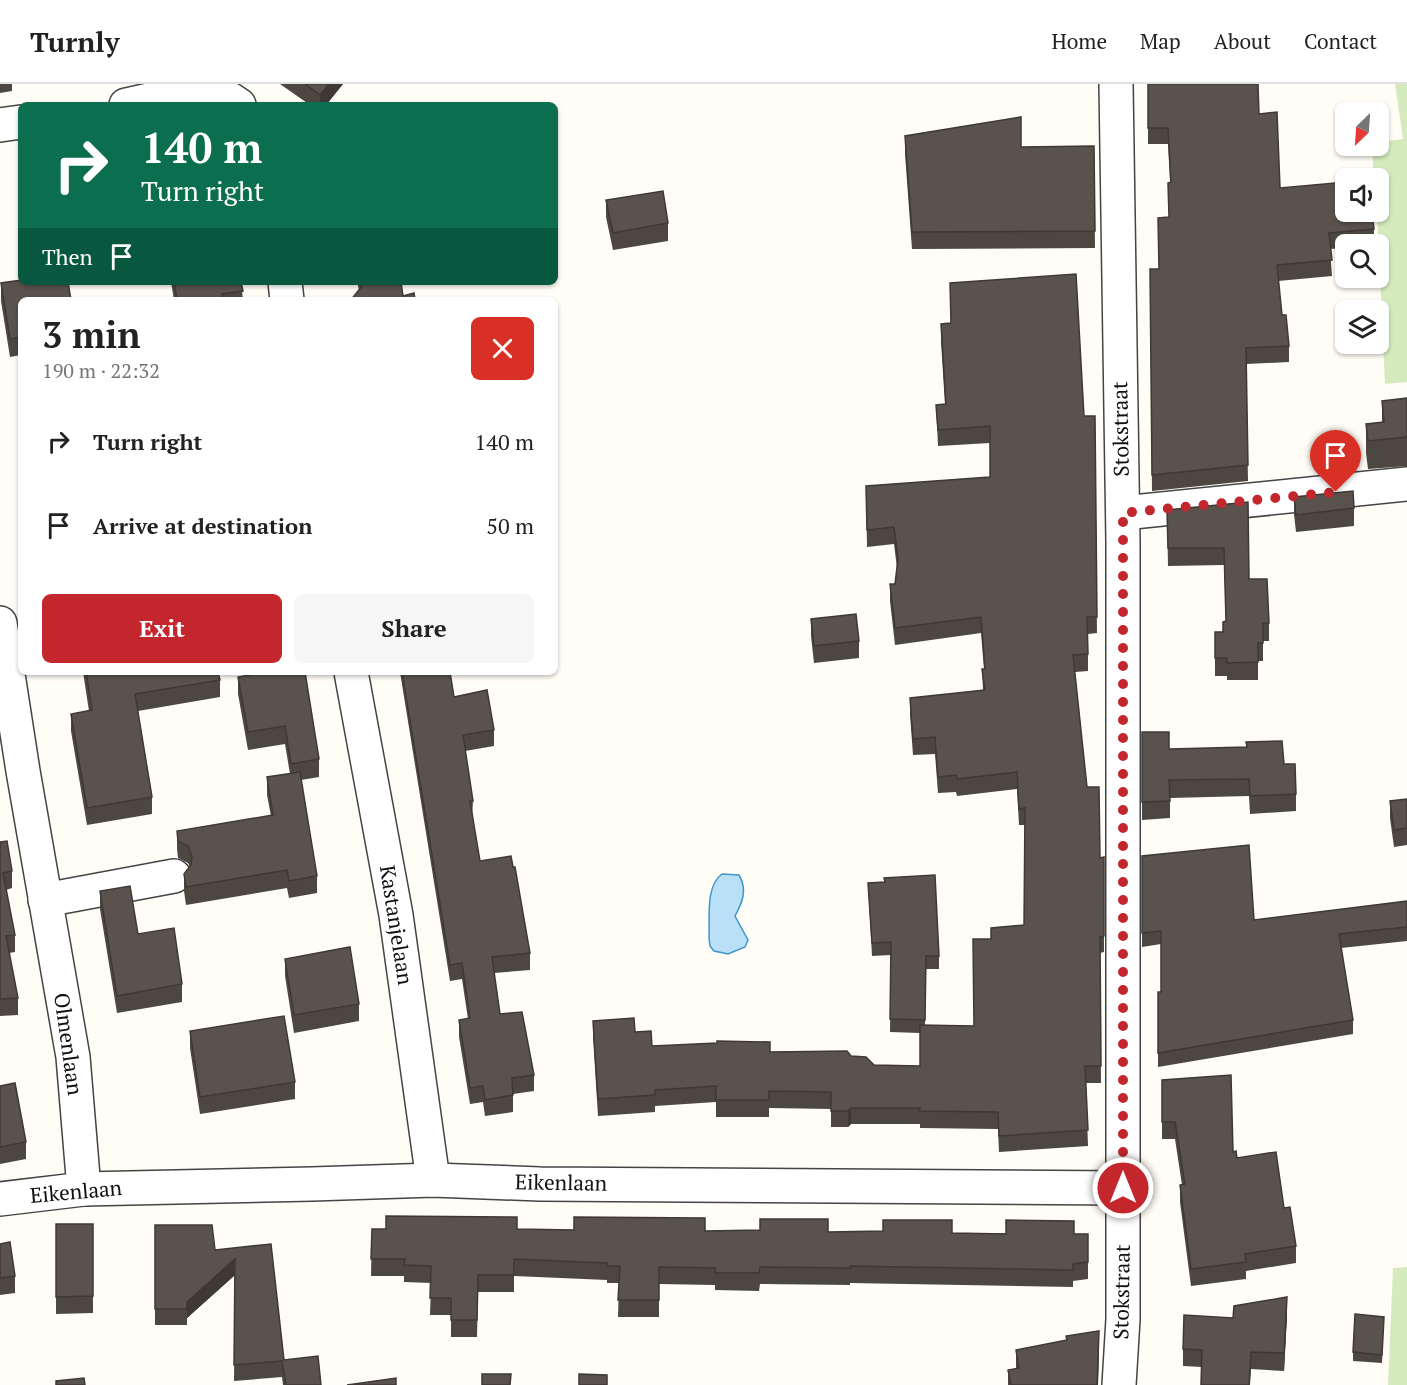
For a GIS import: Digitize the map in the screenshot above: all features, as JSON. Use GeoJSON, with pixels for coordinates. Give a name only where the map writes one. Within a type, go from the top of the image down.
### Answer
{"type":"FeatureCollection","features":[{"type":"Feature","properties":{"kind":"street","name":"Stokstraat"},"geometry":{"type":"LineString","coordinates":[[1116,84],[1123,513],[1123,1319],[1119,1385]]}},
{"type":"Feature","properties":{"kind":"street"},"geometry":{"type":"LineString","coordinates":[[140,102],[195,90],[234,102]]}},
{"type":"Feature","properties":{"kind":"street"},"geometry":{"type":"LineString","coordinates":[[0,125],[18,122]]}},
{"type":"Feature","properties":{"kind":"street"},"geometry":{"type":"LineString","coordinates":[[1123,513],[1407,484]]}},
{"type":"Feature","properties":{"kind":"street","name":"Olmenlaan"},"geometry":{"type":"LineString","coordinates":[[0,623],[11,773],[45,900],[73,1057],[84,1189]]}},
{"type":"Feature","properties":{"kind":"street","name":"Kastanjelaan"},"geometry":{"type":"LineString","coordinates":[[352,675],[396,915],[433,1180]]}},
{"type":"Feature","properties":{"kind":"street"},"geometry":{"type":"LineString","coordinates":[[45,900],[174,876]]}},
{"type":"Feature","properties":{"kind":"street","name":"Eikenlaan"},"geometry":{"type":"LineString","coordinates":[[0,1199],[84,1189],[312,1185],[433,1180],[540,1184],[1123,1188]]}},
{"type":"Feature","properties":{"kind":"green space"},"geometry":{"type":"Polygon","coordinates":[[[1395,84],[1407,84],[1407,382],[1385,384],[1384,354],[1389,354],[1389,300],[1381,300],[1381,288],[1389,288],[1389,234],[1378,234],[1377,222],[1389,222],[1389,168],[1373,168],[1373,156],[1389,156],[1389,141],[1403,139],[1395,84]]]}},
{"type":"Feature","properties":{"kind":"green space"},"geometry":{"type":"Polygon","coordinates":[[[1407,1267],[1407,1385],[1388,1385],[1393,1268],[1407,1267]]]}},
{"type":"Feature","properties":{"kind":"water"},"geometry":{"type":"Polygon","coordinates":[[[722,874],[739,875],[742,881],[743,896],[735,916],[748,940],[745,947],[728,954],[714,951],[710,946],[709,938],[711,895],[713,886],[722,874]]]}},
{"type":"Feature","properties":{"kind":"building"},"geometry":{"type":"Polygon","coordinates":[[[305,84],[329,84],[320,95],[305,84]]]}},
{"type":"Feature","properties":{"kind":"building"},"geometry":{"type":"Polygon","coordinates":[[[1148,84],[1258,84],[1259,114],[1277,112],[1280,188],[1335,183],[1335,222],[1373,222],[1374,229],[1329,233],[1332,260],[1277,265],[1282,315],[1286,315],[1289,346],[1246,348],[1248,465],[1152,475],[1150,269],[1159,269],[1158,218],[1169,217],[1168,183],[1171,182],[1168,128],[1148,128],[1148,84]]]}},
{"type":"Feature","properties":{"kind":"building"},"geometry":{"type":"Polygon","coordinates":[[[1021,117],[1021,147],[1094,146],[1095,231],[912,232],[905,136],[1021,117]]]}},
{"type":"Feature","properties":{"kind":"building"},"geometry":{"type":"Polygon","coordinates":[[[663,191],[668,223],[613,233],[606,200],[663,191]]]}},
{"type":"Feature","properties":{"kind":"building"},"geometry":{"type":"Polygon","coordinates":[[[1076,274],[1084,416],[1095,416],[1097,617],[1087,617],[1088,654],[1073,655],[1087,787],[1099,787],[1100,858],[1104,857],[1104,936],[1100,937],[1101,1066],[1085,1066],[1088,1130],[999,1136],[998,1112],[920,1111],[920,1108],[851,1108],[848,1111],[831,1111],[831,1092],[769,1091],[769,1100],[716,1100],[716,1086],[655,1090],[655,1095],[598,1099],[593,1021],[634,1018],[635,1032],[651,1031],[652,1046],[717,1043],[717,1041],[770,1042],[770,1052],[847,1051],[851,1056],[866,1057],[874,1065],[920,1066],[920,1025],[974,1026],[973,939],[991,939],[991,928],[1024,925],[1025,808],[1019,809],[1017,772],[957,779],[956,775],[938,777],[935,737],[913,739],[910,698],[985,690],[982,669],[985,669],[981,617],[895,628],[890,584],[895,584],[898,559],[894,527],[867,530],[866,486],[990,477],[990,426],[938,430],[936,405],[946,404],[941,324],[951,323],[950,283],[1076,274]]]}},
{"type":"Feature","properties":{"kind":"building"},"geometry":{"type":"Polygon","coordinates":[[[18,280],[18,285],[68,285],[70,297],[18,297],[18,338],[10,339],[1,283],[18,280]]]}},
{"type":"Feature","properties":{"kind":"building"},"geometry":{"type":"Polygon","coordinates":[[[174,285],[242,285],[243,291],[222,294],[222,297],[176,297],[174,285]]]}},
{"type":"Feature","properties":{"kind":"building"},"geometry":{"type":"Polygon","coordinates":[[[401,285],[403,296],[414,293],[415,297],[353,297],[362,286],[401,285]]]}},
{"type":"Feature","properties":{"kind":"building"},"geometry":{"type":"Polygon","coordinates":[[[1407,398],[1407,437],[1368,441],[1366,424],[1384,422],[1382,401],[1407,398]]]}},
{"type":"Feature","properties":{"kind":"building"},"geometry":{"type":"Polygon","coordinates":[[[1353,491],[1354,508],[1296,515],[1294,497],[1353,491]]]}},
{"type":"Feature","properties":{"kind":"building"},"geometry":{"type":"Polygon","coordinates":[[[1248,502],[1249,579],[1267,579],[1269,623],[1263,623],[1263,643],[1258,643],[1258,662],[1227,663],[1227,658],[1215,658],[1215,632],[1223,632],[1223,622],[1226,621],[1224,548],[1168,548],[1167,510],[1248,502]]]}},
{"type":"Feature","properties":{"kind":"building"},"geometry":{"type":"Polygon","coordinates":[[[856,614],[859,641],[814,646],[811,619],[856,614]]]}},
{"type":"Feature","properties":{"kind":"building"},"geometry":{"type":"Polygon","coordinates":[[[86,675],[219,675],[220,680],[135,694],[152,797],[87,808],[71,714],[92,710],[86,675]]]}},
{"type":"Feature","properties":{"kind":"building"},"geometry":{"type":"Polygon","coordinates":[[[305,675],[319,759],[291,764],[285,726],[248,732],[238,677],[305,675]]]}},
{"type":"Feature","properties":{"kind":"building"},"geometry":{"type":"Polygon","coordinates":[[[402,675],[450,675],[454,697],[487,690],[494,730],[463,735],[473,801],[470,801],[480,861],[511,856],[513,867],[515,867],[530,953],[492,957],[500,1014],[522,1012],[534,1075],[512,1078],[513,1095],[485,1100],[483,1086],[470,1088],[459,1020],[470,1018],[462,963],[450,965],[402,675]]]}},
{"type":"Feature","properties":{"kind":"building"},"geometry":{"type":"Polygon","coordinates":[[[1142,732],[1169,732],[1169,749],[1247,747],[1246,742],[1282,741],[1284,764],[1295,764],[1296,794],[1250,796],[1249,779],[1169,780],[1170,801],[1142,802],[1142,732]]]}},
{"type":"Feature","properties":{"kind":"building"},"geometry":{"type":"Polygon","coordinates":[[[300,772],[317,876],[289,881],[287,870],[186,887],[184,874],[191,865],[192,856],[188,846],[178,841],[177,831],[273,815],[267,777],[300,772]]]}},
{"type":"Feature","properties":{"kind":"building"},"geometry":{"type":"Polygon","coordinates":[[[1407,799],[1407,828],[1394,830],[1390,801],[1407,799]]]}},
{"type":"Feature","properties":{"kind":"building"},"geometry":{"type":"Polygon","coordinates":[[[7,841],[12,871],[3,873],[15,935],[6,936],[18,998],[0,999],[0,842],[7,841]]]}},
{"type":"Feature","properties":{"kind":"building"},"geometry":{"type":"Polygon","coordinates":[[[1249,845],[1254,920],[1407,901],[1407,927],[1339,934],[1353,1020],[1158,1053],[1161,931],[1142,933],[1142,856],[1249,845]]]}},
{"type":"Feature","properties":{"kind":"building"},"geometry":{"type":"Polygon","coordinates":[[[935,875],[939,956],[926,956],[925,1020],[890,1019],[891,942],[872,943],[868,883],[885,882],[884,878],[935,875]]]}},
{"type":"Feature","properties":{"kind":"building"},"geometry":{"type":"Polygon","coordinates":[[[130,886],[138,934],[174,928],[182,984],[117,996],[100,891],[130,886]]]}},
{"type":"Feature","properties":{"kind":"building"},"geometry":{"type":"Polygon","coordinates":[[[350,947],[359,1004],[294,1015],[285,959],[350,947]]]}},
{"type":"Feature","properties":{"kind":"building"},"geometry":{"type":"Polygon","coordinates":[[[284,1016],[295,1082],[200,1097],[190,1031],[284,1016]]]}},
{"type":"Feature","properties":{"kind":"building"},"geometry":{"type":"Polygon","coordinates":[[[1231,1075],[1233,1152],[1236,1151],[1237,1158],[1276,1152],[1284,1208],[1290,1207],[1296,1246],[1245,1254],[1246,1262],[1191,1269],[1180,1185],[1185,1184],[1175,1122],[1162,1122],[1162,1080],[1231,1075]]]}},
{"type":"Feature","properties":{"kind":"building"},"geometry":{"type":"Polygon","coordinates":[[[15,1083],[26,1142],[0,1147],[0,1086],[15,1083]]]}},
{"type":"Feature","properties":{"kind":"building"},"geometry":{"type":"Polygon","coordinates":[[[386,1216],[517,1217],[517,1229],[574,1230],[574,1217],[705,1218],[705,1231],[760,1230],[760,1219],[828,1219],[828,1232],[883,1231],[883,1220],[952,1220],[952,1233],[1006,1234],[1006,1220],[1074,1221],[1074,1234],[1088,1234],[1088,1262],[1073,1264],[1073,1270],[850,1266],[850,1268],[760,1267],[759,1273],[715,1273],[715,1268],[659,1267],[659,1300],[618,1300],[620,1266],[607,1266],[607,1263],[514,1259],[514,1275],[478,1275],[477,1320],[451,1320],[451,1298],[430,1298],[431,1266],[404,1265],[405,1259],[371,1259],[372,1229],[386,1229],[386,1216]]]}},
{"type":"Feature","properties":{"kind":"building"},"geometry":{"type":"Polygon","coordinates":[[[56,1224],[93,1224],[93,1296],[56,1297],[56,1224]]]}},
{"type":"Feature","properties":{"kind":"building"},"geometry":{"type":"Polygon","coordinates":[[[155,1225],[212,1225],[215,1250],[271,1244],[284,1360],[318,1356],[321,1385],[286,1385],[282,1361],[234,1365],[235,1259],[187,1302],[187,1309],[155,1309],[155,1225]]]}},
{"type":"Feature","properties":{"kind":"building"},"geometry":{"type":"Polygon","coordinates":[[[10,1242],[15,1276],[0,1278],[0,1244],[10,1242]]]}},
{"type":"Feature","properties":{"kind":"building"},"geometry":{"type":"Polygon","coordinates":[[[1287,1297],[1284,1353],[1251,1352],[1249,1385],[1201,1385],[1202,1350],[1183,1349],[1184,1315],[1233,1318],[1234,1306],[1287,1297]]]}},
{"type":"Feature","properties":{"kind":"building"},"geometry":{"type":"Polygon","coordinates":[[[1355,1314],[1384,1317],[1382,1355],[1353,1352],[1355,1314]]]}},
{"type":"Feature","properties":{"kind":"building"},"geometry":{"type":"Polygon","coordinates":[[[1099,1331],[1097,1385],[1011,1385],[1008,1370],[1019,1368],[1016,1350],[1067,1340],[1066,1336],[1099,1331]]]}},
{"type":"Feature","properties":{"kind":"building"},"geometry":{"type":"Polygon","coordinates":[[[482,1374],[511,1374],[510,1385],[482,1385],[482,1374]]]}},
{"type":"Feature","properties":{"kind":"building"},"geometry":{"type":"Polygon","coordinates":[[[579,1374],[607,1375],[607,1385],[579,1385],[579,1374]]]}},
{"type":"Feature","properties":{"kind":"building"},"geometry":{"type":"Polygon","coordinates":[[[84,1378],[85,1385],[56,1385],[56,1381],[84,1378]]]}},
{"type":"Feature","properties":{"kind":"building"},"geometry":{"type":"Polygon","coordinates":[[[396,1378],[396,1385],[347,1385],[396,1378]]]}},
{"type":"Feature","properties":{"kind":"route"},"geometry":{"type":"LineString","coordinates":[[1123,1188],[1123,513],[1336,492]]}}]}
